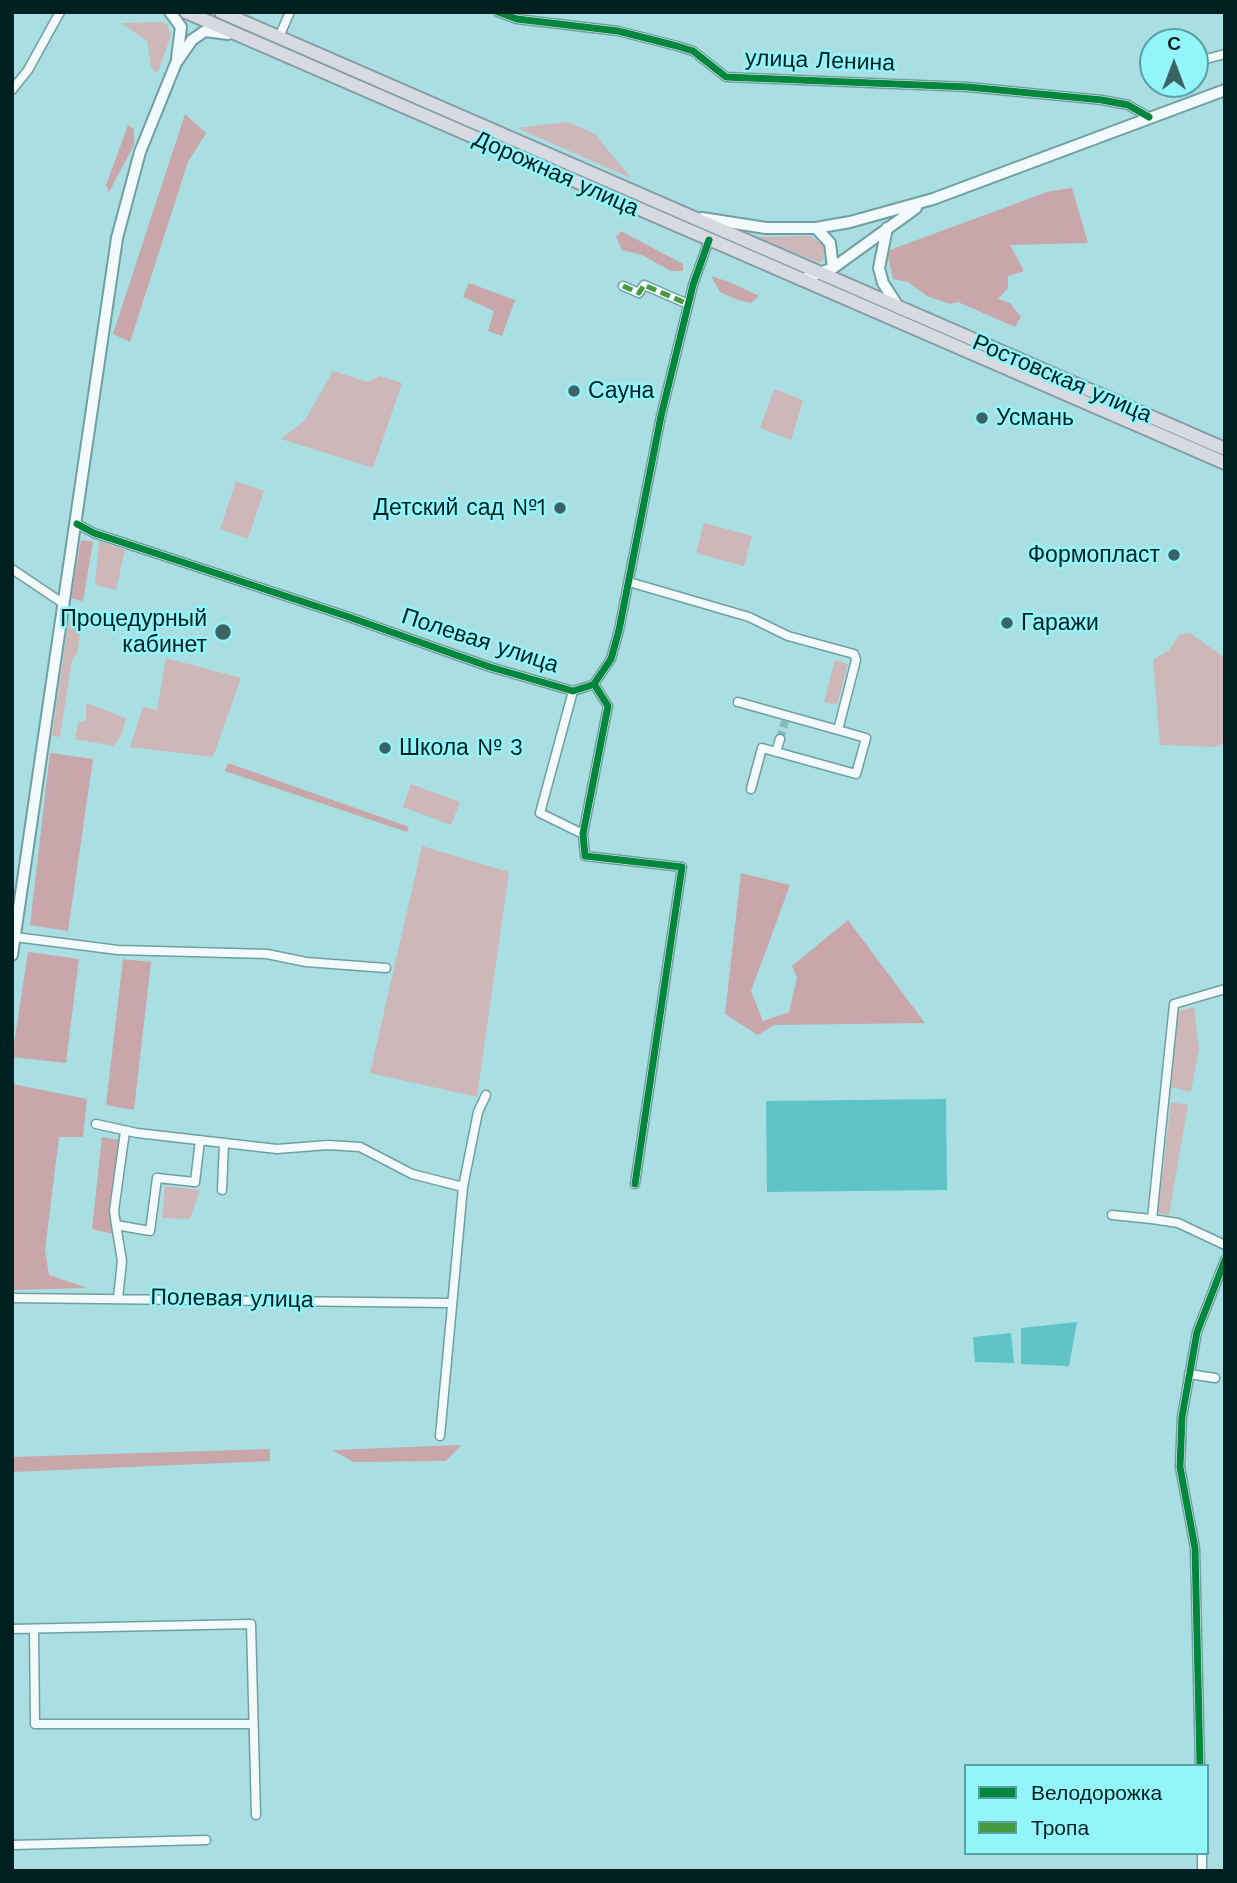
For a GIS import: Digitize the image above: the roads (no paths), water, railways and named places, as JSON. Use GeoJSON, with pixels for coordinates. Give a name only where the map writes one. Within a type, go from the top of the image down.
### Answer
{"type":"FeatureCollection","features":[{"type":"Feature","properties":{"kind":"highway","name":"Дорожная улица"},"geometry":{"type":"LineString","coordinates":[[186,12],[927,335]]}},
{"type":"Feature","properties":{"kind":"highway","name":"Дорожная улица"},"geometry":{"type":"LineString","coordinates":[[221,12],[676,213],[899,308]]}},
{"type":"Feature","properties":{"kind":"highway","name":"Ростовская улица"},"geometry":{"type":"LineString","coordinates":[[899,308],[1225,449]]}},
{"type":"Feature","properties":{"kind":"highway","name":"Ростовская улица"},"geometry":{"type":"LineString","coordinates":[[927,335],[1225,463]]}},
{"type":"Feature","properties":{"kind":"main road"},"geometry":{"type":"LineString","coordinates":[[170,12],[181,27],[176,63]]}},
{"type":"Feature","properties":{"kind":"main road"},"geometry":{"type":"LineString","coordinates":[[12,955],[117,238],[140,152],[176,63],[192,40],[205,31],[247,39]]}},
{"type":"Feature","properties":{"kind":"main road"},"geometry":{"type":"LineString","coordinates":[[676,213],[740,225],[816,228],[850,222],[933,198],[1225,90]]}},
{"type":"Feature","properties":{"kind":"main road"},"geometry":{"type":"LineString","coordinates":[[802,280],[821,275],[833,268],[933,198]]}},
{"type":"Feature","properties":{"kind":"main road"},"geometry":{"type":"LineString","coordinates":[[816,228],[830,243],[833,268]]}},
{"type":"Feature","properties":{"kind":"main road"},"geometry":{"type":"LineString","coordinates":[[887,228],[879,268],[883,283],[899,308]]}},
{"type":"Feature","properties":{"kind":"street"},"geometry":{"type":"LineString","coordinates":[[12,90],[28,70],[60,12]]}},
{"type":"Feature","properties":{"kind":"street"},"geometry":{"type":"LineString","coordinates":[[279,37],[290,12]]}},
{"type":"Feature","properties":{"kind":"street","name":"улица Ленина"},"geometry":{"type":"LineString","coordinates":[[498,12],[517,19],[618,31],[677,46],[693,51],[726,77],[968,87],[1102,100],[1128,105],[1149,117]]}},
{"type":"Feature","properties":{"kind":"street"},"geometry":{"type":"LineString","coordinates":[[635,1184],[682,867],[585,856],[583,834],[608,706],[594,684],[611,659],[629,582],[661,416],[688,304],[709,240]]}},
{"type":"Feature","properties":{"kind":"street"},"geometry":{"type":"LineString","coordinates":[[623,286],[639,293],[645,285],[688,304]]}},
{"type":"Feature","properties":{"kind":"street","name":"Полевая улица"},"geometry":{"type":"LineString","coordinates":[[77,524],[490,667],[573,691],[594,684]]}},
{"type":"Feature","properties":{"kind":"street"},"geometry":{"type":"LineString","coordinates":[[12,569],[64,604]]}},
{"type":"Feature","properties":{"kind":"street"},"geometry":{"type":"LineString","coordinates":[[629,582],[749,617],[788,636],[854,654],[856,660],[838,730]]}},
{"type":"Feature","properties":{"kind":"street"},"geometry":{"type":"LineString","coordinates":[[573,691],[540,813],[583,834]]}},
{"type":"Feature","properties":{"kind":"street"},"geometry":{"type":"LineString","coordinates":[[738,702],[786,719],[866,738],[856,774],[762,748],[751,789]]}},
{"type":"Feature","properties":{"kind":"street"},"geometry":{"type":"LineString","coordinates":[[776,752],[780,739]]}},
{"type":"Feature","properties":{"kind":"street"},"geometry":{"type":"LineString","coordinates":[[15,937],[132,951],[267,954],[306,962],[386,968]]}},
{"type":"Feature","properties":{"kind":"street"},"geometry":{"type":"LineString","coordinates":[[1152,1219],[1174,1004],[1225,989]]}},
{"type":"Feature","properties":{"kind":"street"},"geometry":{"type":"LineString","coordinates":[[440,1436],[463,1187],[478,1112],[486,1095]]}},
{"type":"Feature","properties":{"kind":"street"},"geometry":{"type":"LineString","coordinates":[[96,1124],[125,1131],[277,1149],[328,1145],[360,1147],[412,1174],[463,1187]]}},
{"type":"Feature","properties":{"kind":"street"},"geometry":{"type":"LineString","coordinates":[[118,1298],[122,1261],[114,1211],[125,1131]]}},
{"type":"Feature","properties":{"kind":"street"},"geometry":{"type":"LineString","coordinates":[[116,1225],[150,1231],[157,1178],[195,1182],[200,1140]]}},
{"type":"Feature","properties":{"kind":"street"},"geometry":{"type":"LineString","coordinates":[[222,1190],[224,1143]]}},
{"type":"Feature","properties":{"kind":"street"},"geometry":{"type":"LineString","coordinates":[[1112,1215],[1178,1223],[1225,1245]]}},
{"type":"Feature","properties":{"kind":"street"},"geometry":{"type":"LineString","coordinates":[[1200,1764],[1195,1548],[1180,1467],[1182,1417],[1197,1332],[1225,1260]]}},
{"type":"Feature","properties":{"kind":"street","name":"Полевая улица"},"geometry":{"type":"LineString","coordinates":[[12,1298],[451,1303]]}},
{"type":"Feature","properties":{"kind":"street"},"geometry":{"type":"LineString","coordinates":[[1189,1374],[1215,1378]]}},
{"type":"Feature","properties":{"kind":"street"},"geometry":{"type":"LineString","coordinates":[[12,1629],[251,1624],[256,1815]]}},
{"type":"Feature","properties":{"kind":"street"},"geometry":{"type":"LineString","coordinates":[[34,1629],[35,1724],[252,1724]]}},
{"type":"Feature","properties":{"kind":"street"},"geometry":{"type":"LineString","coordinates":[[12,1845],[206,1840]]}},
{"type":"Feature","properties":{"kind":"water"},"geometry":{"type":"Polygon","coordinates":[[[946,1099],[947,1190],[767,1192],[766,1101],[946,1099]]]}},
{"type":"Feature","properties":{"kind":"water"},"geometry":{"type":"Polygon","coordinates":[[[1077,1322],[1069,1366],[1021,1364],[1021,1328],[1077,1322]]]}},
{"type":"Feature","properties":{"kind":"water"},"geometry":{"type":"Polygon","coordinates":[[[1011,1333],[1014,1363],[975,1362],[973,1337],[1011,1333]]]}},
{"type":"Feature","properties":{"kind":"tunnel"},"geometry":{"type":"LineString","coordinates":[[780,739],[785,721]]}},
{"type":"Feature","properties":{"kind":"place","name":"Сауна"},"geometry":{"type":"Point","coordinates":[574,391]}},
{"type":"Feature","properties":{"kind":"place","name":"Усмань"},"geometry":{"type":"Point","coordinates":[982,418]}},
{"type":"Feature","properties":{"kind":"place","name":"Детский сад №1"},"geometry":{"type":"Point","coordinates":[560,508]}},
{"type":"Feature","properties":{"kind":"place","name":"Формопласт"},"geometry":{"type":"Point","coordinates":[1174,555]}},
{"type":"Feature","properties":{"kind":"place","name":"Гаражи"},"geometry":{"type":"Point","coordinates":[1007,623]}},
{"type":"Feature","properties":{"kind":"place","name":"Процедурный кабинет"},"geometry":{"type":"Point","coordinates":[223,632]}},
{"type":"Feature","properties":{"kind":"place","name":"Школа № 3"},"geometry":{"type":"Point","coordinates":[385,748]}}]}
